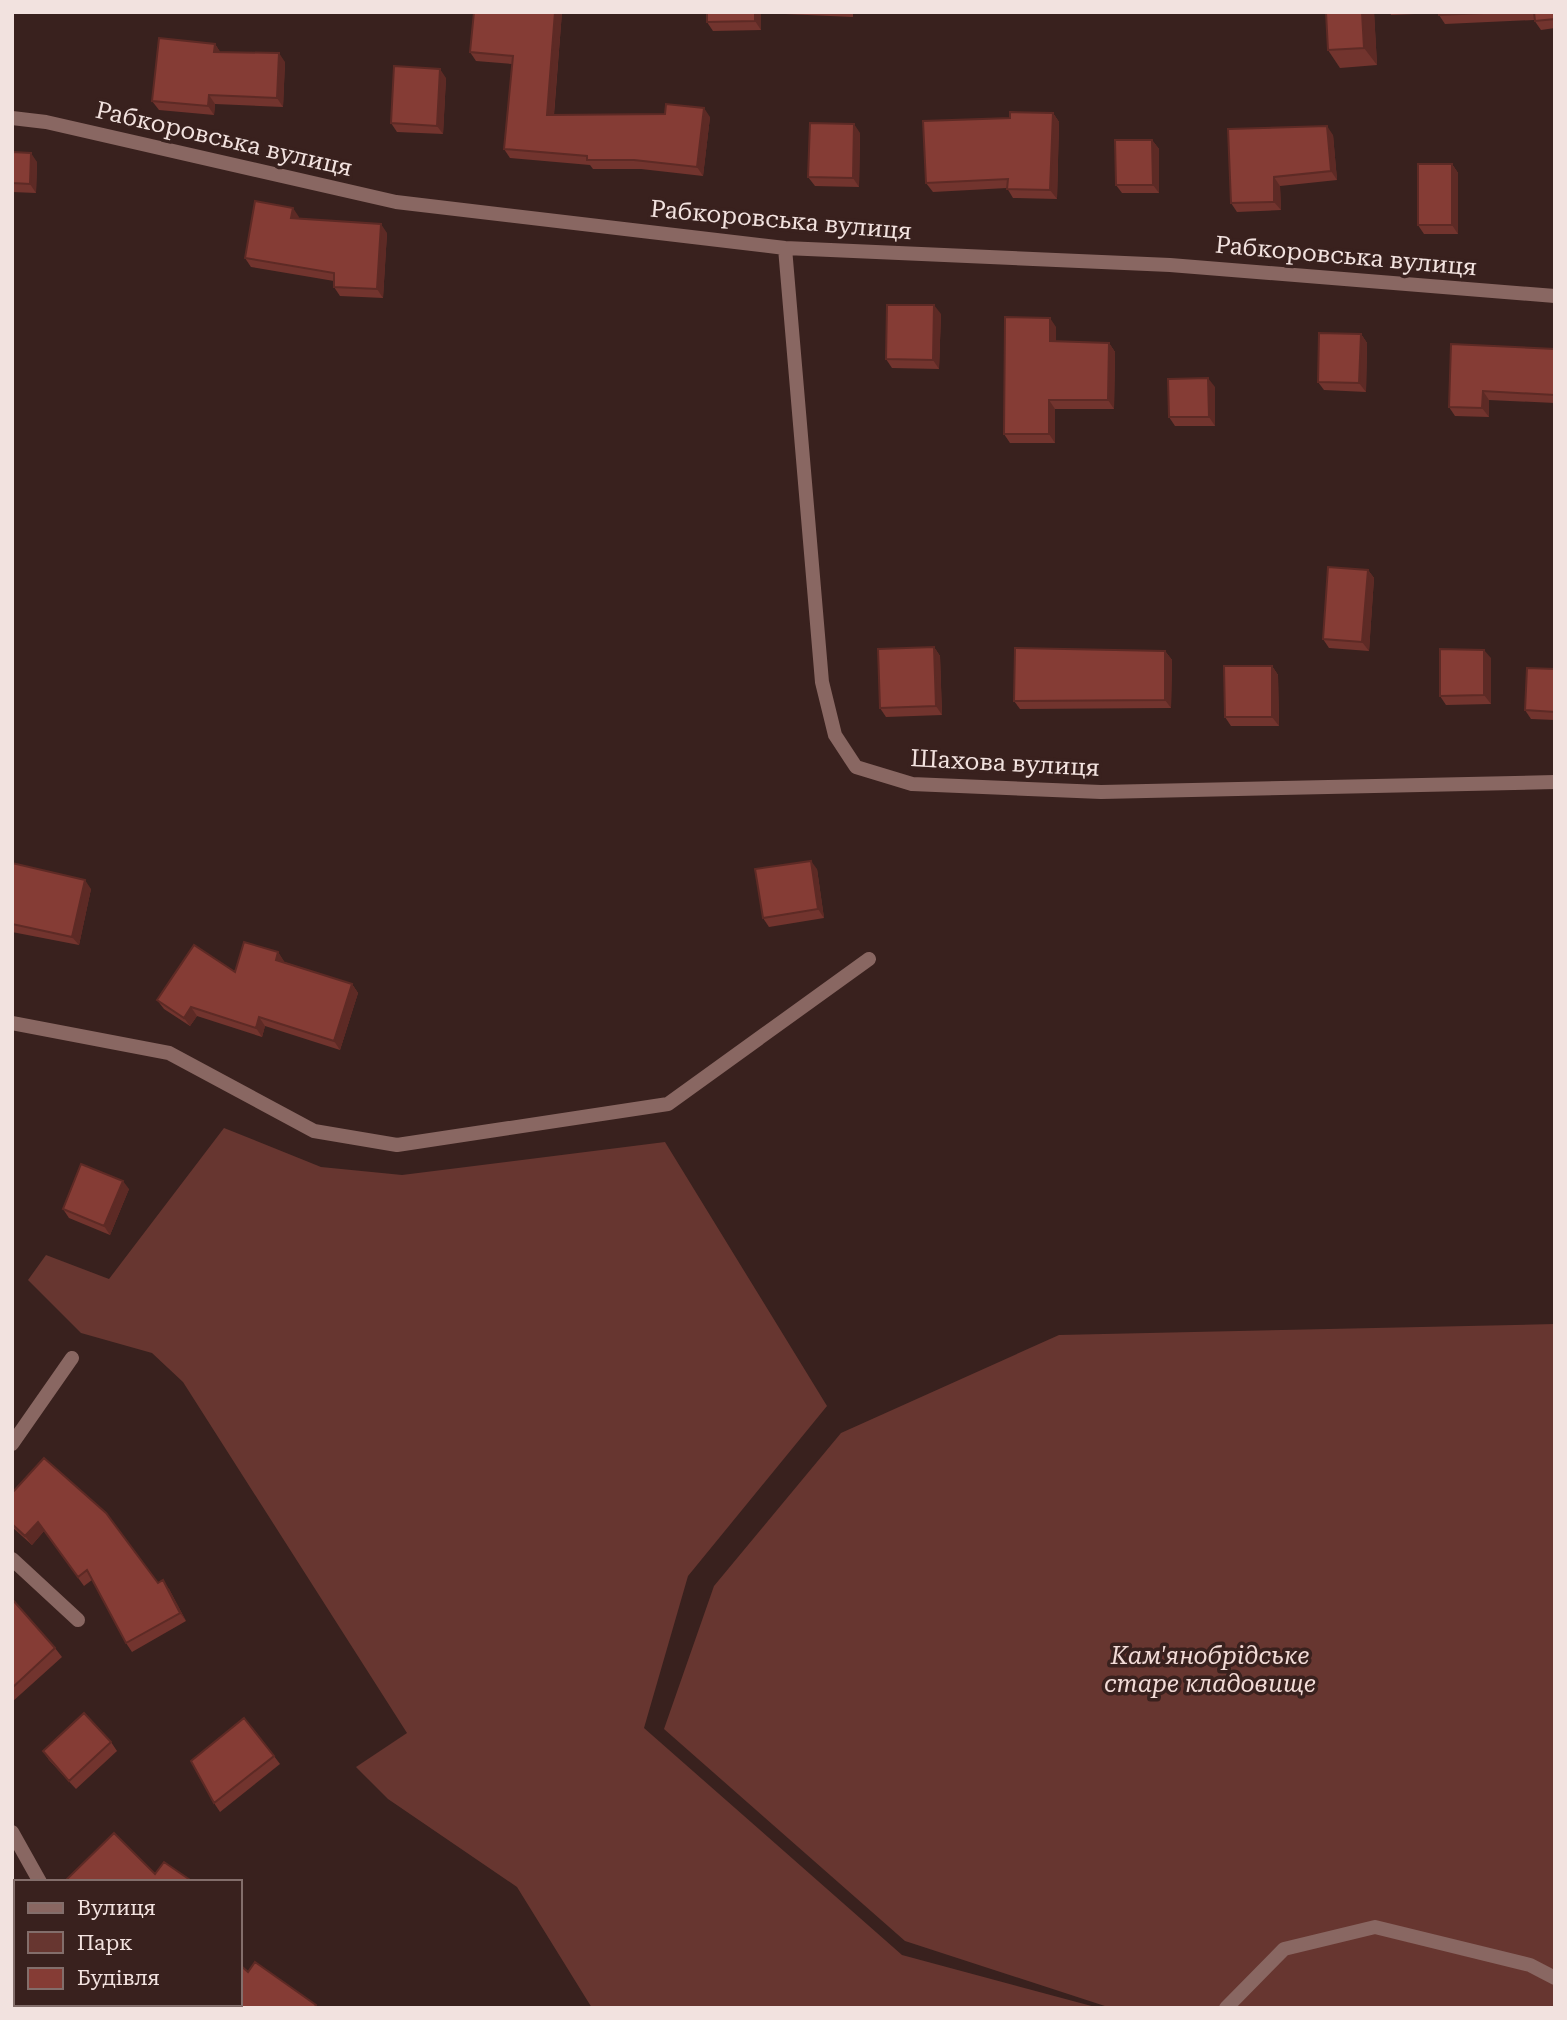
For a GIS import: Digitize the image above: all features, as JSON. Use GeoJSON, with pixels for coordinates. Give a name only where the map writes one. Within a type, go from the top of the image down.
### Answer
{"type":"FeatureCollection","features":[{"type":"Feature","properties":{"kind":"street","name":"Рабкоровська вулиця"},"geometry":{"type":"LineString","coordinates":[[12,118],[46,122],[396,202],[785,248],[1170,265],[1555,296]]}},
{"type":"Feature","properties":{"kind":"street","name":"Шахова вулиця"},"geometry":{"type":"LineString","coordinates":[[785,248],[822,682],[835,735],[856,767],[912,784],[1101,792],[1555,782]]}},
{"type":"Feature","properties":{"kind":"street"},"geometry":{"type":"LineString","coordinates":[[12,1023],[169,1053],[314,1131],[397,1145],[668,1104],[869,959]]}},
{"type":"Feature","properties":{"kind":"street"},"geometry":{"type":"LineString","coordinates":[[12,1444],[72,1359]]}},
{"type":"Feature","properties":{"kind":"street"},"geometry":{"type":"LineString","coordinates":[[12,1559],[78,1620]]}},
{"type":"Feature","properties":{"kind":"street"},"geometry":{"type":"LineString","coordinates":[[12,1832],[39,1880]]}},
{"type":"Feature","properties":{"kind":"street"},"geometry":{"type":"LineString","coordinates":[[1226,2008],[1284,1949],[1375,1927],[1531,1965],[1555,1978]]}},
{"type":"Feature","properties":{"kind":"green space"},"geometry":{"type":"Polygon","coordinates":[[[224,1128],[321,1167],[402,1175],[665,1142],[827,1406],[688,1576],[644,1728],[902,1955],[1099,2008],[592,2008],[517,1887],[388,1799],[356,1767],[407,1733],[183,1382],[152,1353],[81,1333],[28,1280],[46,1255],[109,1279],[224,1128]]]}},
{"type":"Feature","properties":{"kind":"green space","name":"Кам'янобрідське старе кладовище"},"geometry":{"type":"Polygon","coordinates":[[[1555,1324],[1555,2008],[1111,2008],[905,1941],[664,1729],[714,1586],[841,1433],[1059,1335],[1555,1324]]]}},
{"type":"Feature","properties":{"kind":"building"},"geometry":{"type":"Polygon","coordinates":[[[474,12],[555,12],[547,115],[665,114],[666,104],[704,108],[697,167],[634,160],[587,160],[587,156],[504,149],[513,56],[470,52],[474,12]]]}},
{"type":"Feature","properties":{"kind":"building"},"geometry":{"type":"Polygon","coordinates":[[[707,12],[755,12],[755,21],[707,22],[707,12]]]}},
{"type":"Feature","properties":{"kind":"building"},"geometry":{"type":"Polygon","coordinates":[[[1326,12],[1362,12],[1364,48],[1328,50],[1326,12]]]}},
{"type":"Feature","properties":{"kind":"building"},"geometry":{"type":"Polygon","coordinates":[[[1439,12],[1506,12],[1439,15],[1439,12]]]}},
{"type":"Feature","properties":{"kind":"building"},"geometry":{"type":"Polygon","coordinates":[[[1534,12],[1555,12],[1555,19],[1535,21],[1534,12]]]}},
{"type":"Feature","properties":{"kind":"building"},"geometry":{"type":"Polygon","coordinates":[[[159,38],[215,44],[214,52],[279,53],[277,98],[209,95],[208,106],[152,101],[159,38]]]}},
{"type":"Feature","properties":{"kind":"building"},"geometry":{"type":"Polygon","coordinates":[[[394,66],[440,69],[437,126],[391,123],[394,66]]]}},
{"type":"Feature","properties":{"kind":"building"},"geometry":{"type":"Polygon","coordinates":[[[1010,112],[1053,113],[1050,190],[1007,189],[1008,179],[926,183],[923,121],[1010,118],[1010,112]]]}},
{"type":"Feature","properties":{"kind":"building"},"geometry":{"type":"Polygon","coordinates":[[[810,123],[854,124],[853,178],[808,177],[810,123]]]}},
{"type":"Feature","properties":{"kind":"building"},"geometry":{"type":"Polygon","coordinates":[[[1327,126],[1331,171],[1274,177],[1274,202],[1231,203],[1228,129],[1327,126]]]}},
{"type":"Feature","properties":{"kind":"building"},"geometry":{"type":"Polygon","coordinates":[[[1115,140],[1152,140],[1153,185],[1116,185],[1115,140]]]}},
{"type":"Feature","properties":{"kind":"building"},"geometry":{"type":"Polygon","coordinates":[[[12,152],[31,153],[30,184],[12,183],[12,152]]]}},
{"type":"Feature","properties":{"kind":"building"},"geometry":{"type":"Polygon","coordinates":[[[1418,164],[1452,164],[1452,225],[1418,225],[1418,164]]]}},
{"type":"Feature","properties":{"kind":"building"},"geometry":{"type":"Polygon","coordinates":[[[255,201],[293,208],[291,218],[381,224],[377,289],[334,287],[334,273],[245,258],[255,201]]]}},
{"type":"Feature","properties":{"kind":"building"},"geometry":{"type":"Polygon","coordinates":[[[887,305],[934,305],[933,360],[886,359],[887,305]]]}},
{"type":"Feature","properties":{"kind":"building"},"geometry":{"type":"Polygon","coordinates":[[[1005,317],[1050,318],[1050,341],[1109,343],[1108,400],[1049,400],[1049,434],[1004,434],[1005,317]]]}},
{"type":"Feature","properties":{"kind":"building"},"geometry":{"type":"Polygon","coordinates":[[[1319,333],[1361,334],[1359,383],[1318,382],[1319,333]]]}},
{"type":"Feature","properties":{"kind":"building"},"geometry":{"type":"Polygon","coordinates":[[[1451,344],[1555,349],[1555,395],[1483,391],[1482,408],[1449,407],[1451,344]]]}},
{"type":"Feature","properties":{"kind":"building"},"geometry":{"type":"Polygon","coordinates":[[[1208,378],[1209,417],[1169,417],[1168,379],[1208,378]]]}},
{"type":"Feature","properties":{"kind":"building"},"geometry":{"type":"Polygon","coordinates":[[[1328,567],[1368,570],[1362,642],[1323,639],[1328,567]]]}},
{"type":"Feature","properties":{"kind":"building"},"geometry":{"type":"Polygon","coordinates":[[[934,647],[936,706],[880,708],[878,649],[934,647]]]}},
{"type":"Feature","properties":{"kind":"building"},"geometry":{"type":"Polygon","coordinates":[[[1015,648],[1165,651],[1165,700],[1014,701],[1015,648]]]}},
{"type":"Feature","properties":{"kind":"building"},"geometry":{"type":"Polygon","coordinates":[[[1440,649],[1484,650],[1484,695],[1440,696],[1440,649]]]}},
{"type":"Feature","properties":{"kind":"building"},"geometry":{"type":"Polygon","coordinates":[[[1224,666],[1272,666],[1272,717],[1225,717],[1224,666]]]}},
{"type":"Feature","properties":{"kind":"building"},"geometry":{"type":"Polygon","coordinates":[[[1527,668],[1555,669],[1555,712],[1525,710],[1527,668]]]}},
{"type":"Feature","properties":{"kind":"building"},"geometry":{"type":"Polygon","coordinates":[[[811,861],[818,909],[763,918],[755,869],[811,861]]]}},
{"type":"Feature","properties":{"kind":"building"},"geometry":{"type":"Polygon","coordinates":[[[12,863],[85,880],[72,937],[12,924],[12,863]]]}},
{"type":"Feature","properties":{"kind":"building"},"geometry":{"type":"Polygon","coordinates":[[[244,942],[278,952],[276,960],[352,984],[334,1041],[259,1017],[256,1028],[191,1007],[184,1018],[157,1000],[194,945],[235,972],[244,942]]]}},
{"type":"Feature","properties":{"kind":"building"},"geometry":{"type":"Polygon","coordinates":[[[81,1164],[123,1181],[104,1226],[63,1209],[81,1164]]]}},
{"type":"Feature","properties":{"kind":"building"},"geometry":{"type":"Polygon","coordinates":[[[44,1458],[106,1513],[158,1583],[163,1580],[180,1613],[126,1643],[87,1570],[78,1577],[38,1522],[25,1536],[12,1524],[12,1493],[44,1458]]]}},
{"type":"Feature","properties":{"kind":"building"},"geometry":{"type":"Polygon","coordinates":[[[12,1599],[55,1648],[12,1688],[12,1599]]]}},
{"type":"Feature","properties":{"kind":"building"},"geometry":{"type":"Polygon","coordinates":[[[84,1713],[111,1742],[69,1781],[43,1751],[84,1713]]]}},
{"type":"Feature","properties":{"kind":"building"},"geometry":{"type":"Polygon","coordinates":[[[244,1718],[274,1756],[214,1803],[191,1761],[244,1718]]]}},
{"type":"Feature","properties":{"kind":"building"},"geometry":{"type":"Polygon","coordinates":[[[114,1833],[155,1874],[164,1862],[190,1880],[66,1880],[114,1833]]]}},
{"type":"Feature","properties":{"kind":"building"},"geometry":{"type":"Polygon","coordinates":[[[255,1962],[316,2005],[314,2008],[204,2006],[242,2006],[242,1967],[248,1972],[255,1962]]]}}]}
